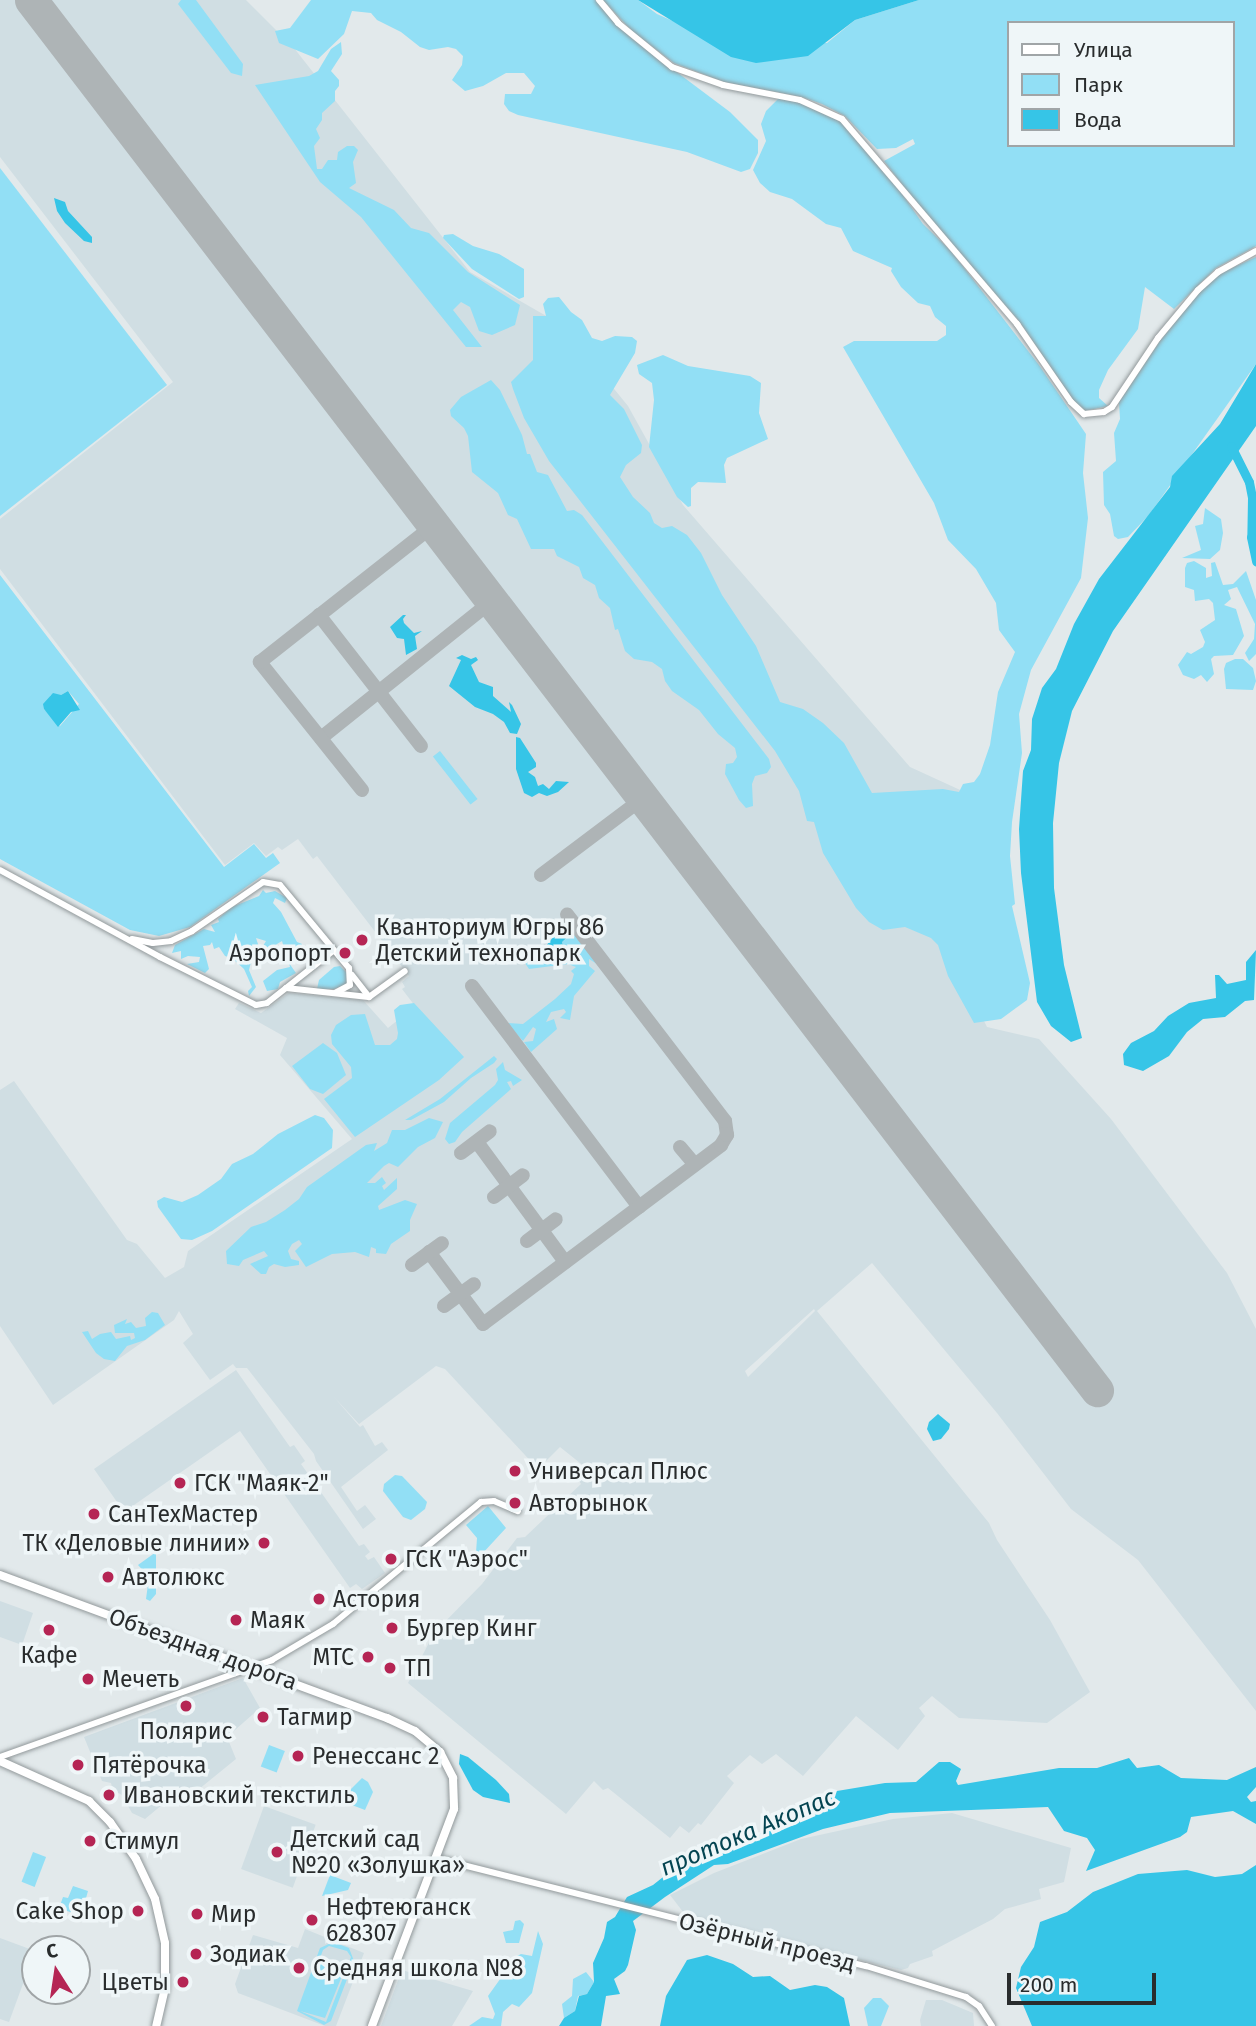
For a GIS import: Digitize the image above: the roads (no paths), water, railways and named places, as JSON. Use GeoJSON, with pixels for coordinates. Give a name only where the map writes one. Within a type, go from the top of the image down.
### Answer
{"type":"FeatureCollection","features":[{"type":"Feature","properties":{"kind":"main road","name":"Объездная дорога"},"geometry":{"type":"LineString","coordinates":[[0,1575],[406,1726],[440,1752],[450,1769],[455,1793],[454,1809],[372,2026]]}},
{"type":"Feature","properties":{"kind":"main road"},"geometry":{"type":"LineString","coordinates":[[0,1759],[89,1801],[110,1822],[136,1860],[155,1899],[165,1944],[165,1988],[156,2026]]}},
{"type":"Feature","properties":{"kind":"street"},"geometry":{"type":"LineString","coordinates":[[599,0],[618,23],[672,67],[723,85],[800,100],[842,119],[1017,324],[1071,402],[1084,414],[1104,412],[1112,407],[1158,338],[1198,289],[1218,272],[1256,251]]}},
{"type":"Feature","properties":{"kind":"street"},"geometry":{"type":"LineString","coordinates":[[0,870],[256,1006],[267,1003],[334,950]]}},
{"type":"Feature","properties":{"kind":"street"},"geometry":{"type":"LineString","coordinates":[[123,937],[163,943],[192,931],[267,882],[283,887],[369,997]]}},
{"type":"Feature","properties":{"kind":"street"},"geometry":{"type":"LineString","coordinates":[[160,957],[163,943]]}},
{"type":"Feature","properties":{"kind":"street"},"geometry":{"type":"LineString","coordinates":[[286,989],[369,997],[405,971]]}},
{"type":"Feature","properties":{"kind":"street"},"geometry":{"type":"LineString","coordinates":[[335,993],[347,989],[352,975]]}},
{"type":"Feature","properties":{"kind":"street"},"geometry":{"type":"LineString","coordinates":[[0,1759],[288,1652],[334,1624],[481,1502],[494,1501],[518,1511]]}},
{"type":"Feature","properties":{"kind":"street","name":"Озёрный проезд"},"geometry":{"type":"LineString","coordinates":[[436,1858],[866,1966],[966,1997],[979,2006],[992,2026]]}},
{"type":"Feature","properties":{"kind":"water"},"geometry":{"type":"Polygon","coordinates":[[[638,0],[919,0],[855,20],[808,56],[756,63],[731,57],[638,0]]]}},
{"type":"Feature","properties":{"kind":"water"},"geometry":{"type":"Polygon","coordinates":[[[54,198],[65,202],[68,211],[92,237],[92,243],[84,241],[65,223],[57,211],[54,198]]]}},
{"type":"Feature","properties":{"kind":"water"},"geometry":{"type":"Polygon","coordinates":[[[1256,364],[1256,426],[1113,631],[1072,711],[1059,763],[1053,823],[1054,888],[1064,965],[1082,1038],[1071,1042],[1051,1026],[1037,1002],[1021,873],[1019,829],[1023,771],[1031,750],[1032,719],[1042,688],[1056,669],[1074,624],[1099,579],[1170,487],[1172,476],[1220,424],[1256,364]]]}},
{"type":"Feature","properties":{"kind":"water"},"geometry":{"type":"Polygon","coordinates":[[[406,615],[404,623],[414,633],[422,631],[415,636],[417,649],[406,655],[404,639],[397,638],[390,627],[406,615]]]}},
{"type":"Feature","properties":{"kind":"water"},"geometry":{"type":"Polygon","coordinates":[[[462,655],[471,659],[476,657],[478,660],[471,665],[479,682],[493,687],[493,696],[511,712],[509,702],[512,705],[521,724],[517,734],[510,733],[504,722],[475,707],[449,686],[461,660],[456,658],[462,655]]]}},
{"type":"Feature","properties":{"kind":"water"},"geometry":{"type":"Polygon","coordinates":[[[68,691],[80,710],[71,712],[58,727],[43,704],[53,693],[61,695],[68,691]]]}},
{"type":"Feature","properties":{"kind":"water"},"geometry":{"type":"Polygon","coordinates":[[[516,737],[520,738],[536,763],[536,767],[528,772],[535,777],[538,786],[543,784],[549,789],[556,781],[569,782],[558,792],[547,796],[539,793],[532,797],[524,793],[516,769],[516,737]]]}},
{"type":"Feature","properties":{"kind":"water"},"geometry":{"type":"Polygon","coordinates":[[[562,926],[575,930],[562,942],[565,955],[529,959],[530,951],[542,951],[562,926]]]}},
{"type":"Feature","properties":{"kind":"water"},"geometry":{"type":"Polygon","coordinates":[[[1256,950],[1254,1000],[1245,1001],[1225,1017],[1203,1019],[1187,1032],[1169,1056],[1143,1071],[1124,1065],[1123,1054],[1131,1043],[1154,1031],[1168,1016],[1189,1003],[1216,998],[1215,975],[1219,975],[1227,984],[1246,980],[1246,962],[1256,950]]]}},
{"type":"Feature","properties":{"kind":"water"},"geometry":{"type":"Polygon","coordinates":[[[938,1414],[950,1424],[941,1439],[933,1441],[927,1429],[929,1422],[938,1414]]]}},
{"type":"Feature","properties":{"kind":"water"},"geometry":{"type":"Polygon","coordinates":[[[460,1754],[468,1757],[496,1780],[509,1794],[510,1803],[483,1797],[473,1790],[459,1764],[460,1754]]]}},
{"type":"Feature","properties":{"kind":"water"},"geometry":{"type":"Polygon","coordinates":[[[1129,1758],[1137,1768],[1159,1765],[1181,1778],[1227,1780],[1256,1767],[1256,1787],[1247,1797],[1251,1802],[1256,1801],[1256,1824],[1233,1811],[1191,1817],[1187,1832],[1180,1837],[1086,1871],[1095,1850],[1087,1838],[1064,1831],[1048,1807],[890,1813],[823,1829],[728,1864],[714,1865],[665,1897],[633,1921],[636,1930],[628,1965],[625,1971],[614,1979],[620,1994],[606,1996],[601,2026],[559,2026],[564,2018],[575,2011],[579,1996],[587,1994],[594,1982],[593,1963],[604,1938],[607,1922],[615,1917],[627,1897],[653,1885],[687,1858],[779,1827],[811,1803],[837,1791],[885,1783],[916,1782],[939,1762],[950,1762],[961,1769],[956,1781],[958,1785],[1059,1768],[1097,1768],[1129,1758]]]}},
{"type":"Feature","properties":{"kind":"water"},"geometry":{"type":"Polygon","coordinates":[[[1256,1865],[1256,2026],[1032,2026],[1016,1988],[1021,1967],[1034,1947],[1040,1922],[1067,1912],[1093,1892],[1138,1874],[1187,1870],[1215,1877],[1242,1874],[1256,1865]]]}},
{"type":"Feature","properties":{"kind":"water"},"geometry":{"type":"Polygon","coordinates":[[[707,1955],[733,1964],[753,1977],[770,1976],[790,1990],[815,1985],[827,1987],[844,1998],[850,2026],[660,2026],[666,1996],[687,1960],[707,1955]]]}},
{"type":"Feature","properties":{"kind":"waterway","name":"протока Акопас"},"geometry":{"type":"LineString","coordinates":[[1231,446],[1249,482],[1252,498],[1251,537],[1256,561]]}},
{"type":"Feature","properties":{"kind":"place","name":"Кванториум Югры 86 Детский технопарк"},"geometry":{"type":"Point","coordinates":[362,940]}},
{"type":"Feature","properties":{"kind":"place","name":"Аэропорт"},"geometry":{"type":"Point","coordinates":[345,953]}},
{"type":"Feature","properties":{"kind":"place","name":"Универсал Плюс"},"geometry":{"type":"Point","coordinates":[515,1471]}},
{"type":"Feature","properties":{"kind":"place","name":"ГСК \"Маяк-2\""},"geometry":{"type":"Point","coordinates":[180,1483]}},
{"type":"Feature","properties":{"kind":"place","name":"Авторынок"},"geometry":{"type":"Point","coordinates":[515,1503]}},
{"type":"Feature","properties":{"kind":"place","name":"СанТехМастер"},"geometry":{"type":"Point","coordinates":[94,1514]}},
{"type":"Feature","properties":{"kind":"place","name":"ТК «Деловые линии»"},"geometry":{"type":"Point","coordinates":[264,1543]}},
{"type":"Feature","properties":{"kind":"place","name":"ГСК \"Аэрос\""},"geometry":{"type":"Point","coordinates":[391,1559]}},
{"type":"Feature","properties":{"kind":"place","name":"Автолюкс"},"geometry":{"type":"Point","coordinates":[108,1577]}},
{"type":"Feature","properties":{"kind":"place","name":"Астория"},"geometry":{"type":"Point","coordinates":[319,1599]}},
{"type":"Feature","properties":{"kind":"place","name":"Маяк"},"geometry":{"type":"Point","coordinates":[236,1620]}},
{"type":"Feature","properties":{"kind":"place","name":"Бургер Кинг"},"geometry":{"type":"Point","coordinates":[392,1628]}},
{"type":"Feature","properties":{"kind":"place","name":"Кафе"},"geometry":{"type":"Point","coordinates":[49,1630]}},
{"type":"Feature","properties":{"kind":"place","name":"МТС"},"geometry":{"type":"Point","coordinates":[368,1657]}},
{"type":"Feature","properties":{"kind":"place","name":"ТП"},"geometry":{"type":"Point","coordinates":[390,1668]}},
{"type":"Feature","properties":{"kind":"place","name":"Мечеть"},"geometry":{"type":"Point","coordinates":[88,1679]}},
{"type":"Feature","properties":{"kind":"place","name":"Полярис"},"geometry":{"type":"Point","coordinates":[186,1706]}},
{"type":"Feature","properties":{"kind":"place","name":"Тагмир"},"geometry":{"type":"Point","coordinates":[263,1717]}},
{"type":"Feature","properties":{"kind":"place","name":"Ренессанс 2"},"geometry":{"type":"Point","coordinates":[298,1756]}},
{"type":"Feature","properties":{"kind":"place","name":"Пятёрочка"},"geometry":{"type":"Point","coordinates":[78,1765]}},
{"type":"Feature","properties":{"kind":"place","name":"Ивановский текстиль"},"geometry":{"type":"Point","coordinates":[109,1795]}},
{"type":"Feature","properties":{"kind":"place","name":"Стимул"},"geometry":{"type":"Point","coordinates":[90,1841]}},
{"type":"Feature","properties":{"kind":"place","name":"Детский сад №20 «Золушка»"},"geometry":{"type":"Point","coordinates":[277,1852]}},
{"type":"Feature","properties":{"kind":"place","name":"Cake Shop"},"geometry":{"type":"Point","coordinates":[138,1911]}},
{"type":"Feature","properties":{"kind":"place","name":"Мир"},"geometry":{"type":"Point","coordinates":[197,1914]}},
{"type":"Feature","properties":{"kind":"place","name":"Нефтеюганск 628307"},"geometry":{"type":"Point","coordinates":[312,1920]}},
{"type":"Feature","properties":{"kind":"place","name":"Зодиак"},"geometry":{"type":"Point","coordinates":[196,1954]}},
{"type":"Feature","properties":{"kind":"place","name":"Средняя школа №8"},"geometry":{"type":"Point","coordinates":[299,1968]}},
{"type":"Feature","properties":{"kind":"place","name":"Цветы"},"geometry":{"type":"Point","coordinates":[183,1982]}}]}
